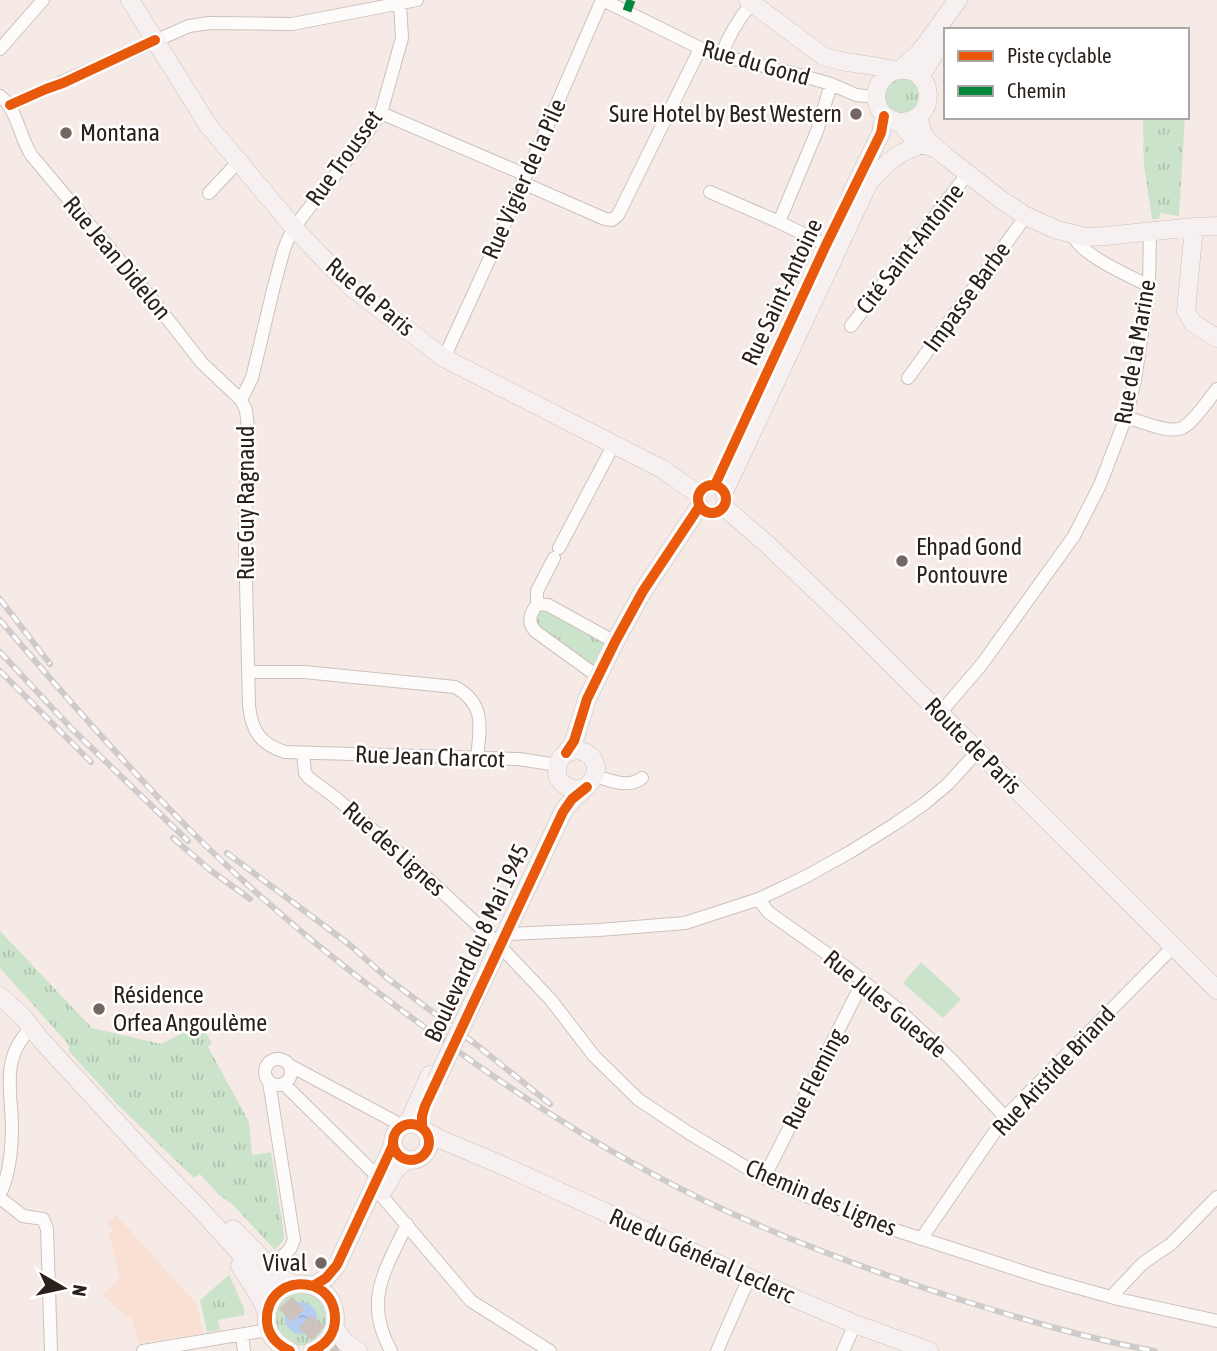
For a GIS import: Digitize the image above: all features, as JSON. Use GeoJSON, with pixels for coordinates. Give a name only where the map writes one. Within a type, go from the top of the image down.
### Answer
{"type":"FeatureCollection","features":[{"type":"Feature","properties":{"kind":"main road","name":"Rue de Paris"},"geometry":{"type":"LineString","coordinates":[[130,0],[208,125],[295,229],[351,287],[444,358],[662,469],[711,500]]}},
{"type":"Feature","properties":{"kind":"main road"},"geometry":{"type":"LineString","coordinates":[[920,77],[925,56],[958,0]]}},
{"type":"Feature","properties":{"kind":"main road"},"geometry":{"type":"LineString","coordinates":[[950,28],[970,0]]}},
{"type":"Feature","properties":{"kind":"main road"},"geometry":{"type":"LineString","coordinates":[[750,1],[823,57],[865,64],[869,71],[888,80],[914,73],[920,77],[925,84],[928,99],[923,112],[912,121],[892,119]]}},
{"type":"Feature","properties":{"kind":"main road"},"geometry":{"type":"LineString","coordinates":[[944,37],[925,56],[888,80],[880,110],[912,137],[945,156]]}},
{"type":"Feature","properties":{"kind":"main road"},"geometry":{"type":"LineString","coordinates":[[918,117],[924,137],[945,156],[1000,199],[1026,216],[1057,230],[1086,237],[1217,226]]}},
{"type":"Feature","properties":{"kind":"main road"},"geometry":{"type":"LineString","coordinates":[[869,182],[892,119]]}},
{"type":"Feature","properties":{"kind":"main road","name":"Rue Saint-Antoine"},"geometry":{"type":"LineString","coordinates":[[711,500],[826,245],[881,133],[892,119]]}},
{"type":"Feature","properties":{"kind":"main road","name":"Rue Saint-Antoine"},"geometry":{"type":"LineString","coordinates":[[711,500],[869,182],[891,159],[923,144]]}},
{"type":"Feature","properties":{"kind":"main road"},"geometry":{"type":"LineString","coordinates":[[1194,227],[1186,311],[1193,323],[1217,338]]}},
{"type":"Feature","properties":{"kind":"main road"},"geometry":{"type":"LineString","coordinates":[[591,773],[586,733],[594,705],[649,599],[711,500]]}},
{"type":"Feature","properties":{"kind":"main road","name":"Boulevard du 8 Mai 1945"},"geometry":{"type":"LineString","coordinates":[[414,1127],[410,1119],[503,935],[526,882],[555,806],[560,766],[574,741],[583,708],[597,676],[643,591],[711,500]]}},
{"type":"Feature","properties":{"kind":"main road","name":"Route de Paris"},"geometry":{"type":"LineString","coordinates":[[711,500],[768,545],[1217,990]]}},
{"type":"Feature","properties":{"kind":"main road"},"geometry":{"type":"LineString","coordinates":[[577,750],[587,754],[591,773],[574,790],[562,784],[560,766],[577,750]]}},
{"type":"Feature","properties":{"kind":"main road","name":"Boulevard du 8 Mai 1945"},"geometry":{"type":"LineString","coordinates":[[526,882],[565,807],[591,773]]}},
{"type":"Feature","properties":{"kind":"main road"},"geometry":{"type":"LineString","coordinates":[[0,998],[22,1016],[28,1032],[67,1068],[199,1208],[269,1275],[294,1284],[307,1284],[322,1291],[332,1303],[334,1327],[326,1342],[312,1351]]}},
{"type":"Feature","properties":{"kind":"main road"},"geometry":{"type":"LineString","coordinates":[[110,1115],[178,1199],[244,1271],[261,1299],[276,1342],[286,1350]]}},
{"type":"Feature","properties":{"kind":"main road"},"geometry":{"type":"LineString","coordinates":[[332,1303],[380,1186],[394,1136],[414,1127],[429,1141],[426,1153]]}},
{"type":"Feature","properties":{"kind":"main road","name":"Rue du Général Leclerc"},"geometry":{"type":"LineString","coordinates":[[414,1127],[749,1278],[855,1324],[929,1351]]}},
{"type":"Feature","properties":{"kind":"main road"},"geometry":{"type":"LineString","coordinates":[[393,1145],[398,1154],[407,1160]]}},
{"type":"Feature","properties":{"kind":"main road"},"geometry":{"type":"LineString","coordinates":[[313,1286],[326,1278],[337,1265],[380,1186],[407,1160],[417,1159],[426,1153],[477,1155]]}},
{"type":"Feature","properties":{"kind":"main road"},"geometry":{"type":"LineString","coordinates":[[268,1321],[269,1305],[279,1292],[294,1284]]}},
{"type":"Feature","properties":{"kind":"main road"},"geometry":{"type":"LineString","coordinates":[[334,1327],[345,1342],[358,1351]]}},
{"type":"Feature","properties":{"kind":"street"},"geometry":{"type":"LineString","coordinates":[[0,49],[43,0]]}},
{"type":"Feature","properties":{"kind":"street"},"geometry":{"type":"LineString","coordinates":[[5,101],[63,83],[194,25],[292,24],[417,0]]}},
{"type":"Feature","properties":{"kind":"street","name":"Rue du Gond"},"geometry":{"type":"LineString","coordinates":[[602,0],[700,49],[722,57],[796,74],[856,95],[888,80]]}},
{"type":"Feature","properties":{"kind":"street","name":"Rue Vigier de la Pile"},"geometry":{"type":"LineString","coordinates":[[444,358],[602,0]]}},
{"type":"Feature","properties":{"kind":"street"},"geometry":{"type":"LineString","coordinates":[[722,57],[725,44],[750,1]]}},
{"type":"Feature","properties":{"kind":"street","name":"Rue Trousset"},"geometry":{"type":"LineString","coordinates":[[295,229],[381,113],[402,38],[395,3]]}},
{"type":"Feature","properties":{"kind":"street"},"geometry":{"type":"LineString","coordinates":[[381,113],[612,220],[618,215],[700,49]]}},
{"type":"Feature","properties":{"kind":"street"},"geometry":{"type":"LineString","coordinates":[[779,222],[817,131],[831,85]]}},
{"type":"Feature","properties":{"kind":"street","name":"Rue Jean Didelon"},"geometry":{"type":"LineString","coordinates":[[5,101],[32,156],[202,363],[241,400]]}},
{"type":"Feature","properties":{"kind":"street"},"geometry":{"type":"LineString","coordinates":[[209,193],[238,162]]}},
{"type":"Feature","properties":{"kind":"street","name":"Cité Saint-Antoine"},"geometry":{"type":"LineString","coordinates":[[851,326],[968,173]]}},
{"type":"Feature","properties":{"kind":"street"},"geometry":{"type":"LineString","coordinates":[[710,192],[826,245]]}},
{"type":"Feature","properties":{"kind":"street","name":"Impasse Barbe"},"geometry":{"type":"LineString","coordinates":[[908,378],[1026,216]]}},
{"type":"Feature","properties":{"kind":"street","name":"Rue Guy Ragnaud"},"geometry":{"type":"LineString","coordinates":[[295,229],[284,249],[252,378],[241,400],[246,410],[248,428],[245,541],[250,718],[260,738],[276,750],[303,753]]}},
{"type":"Feature","properties":{"kind":"street","name":"Rue de la Marine"},"geometry":{"type":"LineString","coordinates":[[946,719],[982,664],[1074,537],[1100,485],[1126,417],[1143,332],[1149,286],[1150,231]]}},
{"type":"Feature","properties":{"kind":"street"},"geometry":{"type":"LineString","coordinates":[[1073,235],[1087,253],[1149,286]]}},
{"type":"Feature","properties":{"kind":"street"},"geometry":{"type":"LineString","coordinates":[[1126,417],[1169,429],[1181,428],[1197,414],[1217,389]]}},
{"type":"Feature","properties":{"kind":"street"},"geometry":{"type":"LineString","coordinates":[[597,676],[531,626],[530,615],[537,604],[537,591],[614,444]]}},
{"type":"Feature","properties":{"kind":"street"},"geometry":{"type":"LineString","coordinates":[[537,604],[548,605],[615,642]]}},
{"type":"Feature","properties":{"kind":"street"},"geometry":{"type":"LineString","coordinates":[[248,672],[304,672],[455,687],[470,698],[479,712],[477,758]]}},
{"type":"Feature","properties":{"kind":"street"},"geometry":{"type":"LineString","coordinates":[[503,935],[685,923],[760,899],[850,852],[924,804],[948,784],[976,750]]}},
{"type":"Feature","properties":{"kind":"street","name":"Rue Jean Charcot"},"geometry":{"type":"LineString","coordinates":[[303,753],[530,760],[560,766]]}},
{"type":"Feature","properties":{"kind":"street","name":"Rue des Lignes"},"geometry":{"type":"LineString","coordinates":[[303,753],[305,773],[309,778],[336,798],[461,910],[503,935]]}},
{"type":"Feature","properties":{"kind":"street"},"geometry":{"type":"LineString","coordinates":[[591,773],[627,784],[638,782],[642,778]]}},
{"type":"Feature","properties":{"kind":"street","name":"Rue Jules Guesde"},"geometry":{"type":"LineString","coordinates":[[760,899],[768,912],[844,965],[900,1011],[951,1059],[1005,1117]]}},
{"type":"Feature","properties":{"kind":"street","name":"Chemin des Lignes"},"geometry":{"type":"LineString","coordinates":[[503,935],[594,1056],[639,1100],[764,1178],[921,1239],[1043,1278],[1111,1297],[1217,1321]]}},
{"type":"Feature","properties":{"kind":"street","name":"Rue Aristide Briand"},"geometry":{"type":"LineString","coordinates":[[921,1239],[1005,1117],[1173,947]]}},
{"type":"Feature","properties":{"kind":"street","name":"Rue Fleming"},"geometry":{"type":"LineString","coordinates":[[764,1178],[863,981]]}},
{"type":"Feature","properties":{"kind":"street"},"geometry":{"type":"LineString","coordinates":[[28,1032],[15,1051],[10,1068],[12,1126],[0,1196],[23,1216],[43,1219],[47,1229],[51,1351]]}},
{"type":"Feature","properties":{"kind":"street"},"geometry":{"type":"LineString","coordinates":[[269,1082],[276,1086],[284,1084],[290,1078],[287,1062],[272,1060],[265,1070],[293,1240],[290,1250],[269,1275]]}},
{"type":"Feature","properties":{"kind":"street"},"geometry":{"type":"LineString","coordinates":[[289,1066],[414,1127]]}},
{"type":"Feature","properties":{"kind":"street"},"geometry":{"type":"LineString","coordinates":[[372,1108],[395,1113],[405,1112],[433,1078]]}},
{"type":"Feature","properties":{"kind":"street"},"geometry":{"type":"LineString","coordinates":[[284,1084],[380,1186],[407,1224],[471,1301],[550,1351]]}},
{"type":"Feature","properties":{"kind":"street"},"geometry":{"type":"LineString","coordinates":[[1111,1297],[1143,1262],[1171,1244],[1217,1197]]}},
{"type":"Feature","properties":{"kind":"street"},"geometry":{"type":"LineString","coordinates":[[391,1351],[383,1334],[377,1299],[382,1277],[407,1224]]}},
{"type":"Feature","properties":{"kind":"street"},"geometry":{"type":"LineString","coordinates":[[716,1351],[749,1278]]}},
{"type":"Feature","properties":{"kind":"street"},"geometry":{"type":"LineString","coordinates":[[143,1351],[242,1335],[268,1321]]}},
{"type":"Feature","properties":{"kind":"street"},"geometry":{"type":"LineString","coordinates":[[843,1351],[855,1324]]}},
{"type":"Feature","properties":{"kind":"street"},"geometry":{"type":"LineString","coordinates":[[242,1335],[244,1351]]}},
{"type":"Feature","properties":{"kind":"shaded area"},"geometry":{"type":"Polygon","coordinates":[[[116,1215],[197,1305],[203,1333],[139,1343],[131,1316],[127,1317],[103,1295],[120,1278],[109,1234],[113,1230],[107,1223],[116,1215]]]}},
{"type":"Feature","properties":{"kind":"green space"},"geometry":{"type":"Polygon","coordinates":[[[897,76],[918,82],[921,104],[903,116],[888,109],[885,98],[886,88],[897,76]]]}},
{"type":"Feature","properties":{"kind":"green space"},"geometry":{"type":"Polygon","coordinates":[[[1143,119],[1185,119],[1179,216],[1160,213],[1159,219],[1152,219],[1144,165],[1143,119]]]}},
{"type":"Feature","properties":{"kind":"green space"},"geometry":{"type":"Polygon","coordinates":[[[544,609],[608,644],[596,670],[537,626],[534,617],[539,610],[544,609]]]}},
{"type":"Feature","properties":{"kind":"green space"},"geometry":{"type":"Polygon","coordinates":[[[0,931],[92,1028],[161,1044],[200,1024],[212,1043],[208,1047],[249,1122],[252,1155],[271,1152],[284,1235],[283,1241],[275,1250],[200,1174],[194,1178],[117,1104],[69,1051],[69,1045],[0,968],[0,931]]]}},
{"type":"Feature","properties":{"kind":"green space"},"geometry":{"type":"Polygon","coordinates":[[[921,962],[961,999],[943,1018],[903,983],[921,962]]]}},
{"type":"Feature","properties":{"kind":"green space"},"geometry":{"type":"Polygon","coordinates":[[[229,1275],[244,1308],[244,1315],[218,1320],[220,1330],[207,1332],[200,1300],[229,1275]]]}},
{"type":"Feature","properties":{"kind":"green space"},"geometry":{"type":"Polygon","coordinates":[[[290,1292],[316,1294],[328,1311],[325,1332],[309,1345],[293,1346],[274,1328],[275,1307],[290,1292]]]}},
{"type":"Feature","properties":{"kind":"water"},"geometry":{"type":"Polygon","coordinates":[[[301,1302],[312,1307],[317,1318],[312,1329],[301,1334],[290,1329],[285,1318],[290,1307],[301,1302]]]}},
{"type":"Feature","properties":{"kind":"tunnel"},"geometry":{"type":"LineString","coordinates":[[267,1283],[300,1318],[339,1351]]}},
{"type":"Feature","properties":{"kind":"railway"},"geometry":{"type":"LineString","coordinates":[[0,599],[50,664]]}},
{"type":"Feature","properties":{"kind":"railway"},"geometry":{"type":"LineString","coordinates":[[0,620],[70,702],[143,781],[251,888],[312,941],[408,1015],[472,1062],[569,1126],[703,1200],[829,1254],[1006,1314],[1080,1335],[1155,1351]]}},
{"type":"Feature","properties":{"kind":"railway"},"geometry":{"type":"LineString","coordinates":[[0,652],[72,729],[188,841]]}},
{"type":"Feature","properties":{"kind":"railway"},"geometry":{"type":"LineString","coordinates":[[0,671],[91,762]]}},
{"type":"Feature","properties":{"kind":"railway"},"geometry":{"type":"LineString","coordinates":[[173,838],[210,870],[250,899]]}},
{"type":"Feature","properties":{"kind":"railway"},"geometry":{"type":"LineString","coordinates":[[227,853],[350,945],[387,978],[550,1104]]}},
{"type":"Feature","properties":{"kind":"marked path"},"geometry":{"type":"LineString","coordinates":[[627,11],[631,0]]}},
{"type":"Feature","properties":{"kind":"cycle path"},"geometry":{"type":"LineString","coordinates":[[10,105],[155,40]]}},
{"type":"Feature","properties":{"kind":"cycle path"},"geometry":{"type":"LineString","coordinates":[[715,485],[881,133],[884,116]]}},
{"type":"Feature","properties":{"kind":"cycle path"},"geometry":{"type":"LineString","coordinates":[[712,485],[722,489],[726,499],[722,509],[712,513],[702,509],[698,499],[702,489],[712,485]]}},
{"type":"Feature","properties":{"kind":"cycle path"},"geometry":{"type":"LineString","coordinates":[[566,753],[574,741],[587,699],[615,642],[643,591],[699,507]]}},
{"type":"Feature","properties":{"kind":"cycle path"},"geometry":{"type":"LineString","coordinates":[[422,1127],[425,1106],[563,812],[572,799],[587,787]]}},
{"type":"Feature","properties":{"kind":"cycle path"},"geometry":{"type":"LineString","coordinates":[[411,1124],[424,1129],[429,1142],[424,1155],[411,1160],[398,1155],[393,1142],[398,1129],[411,1124]]}},
{"type":"Feature","properties":{"kind":"cycle path"},"geometry":{"type":"LineString","coordinates":[[313,1286],[326,1278],[337,1265],[393,1145]]}},
{"type":"Feature","properties":{"kind":"cycle path"},"geometry":{"type":"LineString","coordinates":[[290,1351],[278,1343],[269,1332],[269,1306],[276,1294],[299,1284],[312,1286],[323,1292],[331,1302],[335,1317],[329,1338],[312,1351]]}},
{"type":"Feature","properties":{"kind":"place","name":"Sure Hotel by Best Western"},"geometry":{"type":"Point","coordinates":[856,114]}},
{"type":"Feature","properties":{"kind":"place","name":"Montana"},"geometry":{"type":"Point","coordinates":[66,133]}},
{"type":"Feature","properties":{"kind":"place","name":"Ehpad Gond Pontouvre"},"geometry":{"type":"Point","coordinates":[902,561]}},
{"type":"Feature","properties":{"kind":"place","name":"Résidence Orfea Angoulème"},"geometry":{"type":"Point","coordinates":[99,1009]}},
{"type":"Feature","properties":{"kind":"place","name":"Vival"},"geometry":{"type":"Point","coordinates":[321,1263]}}]}
